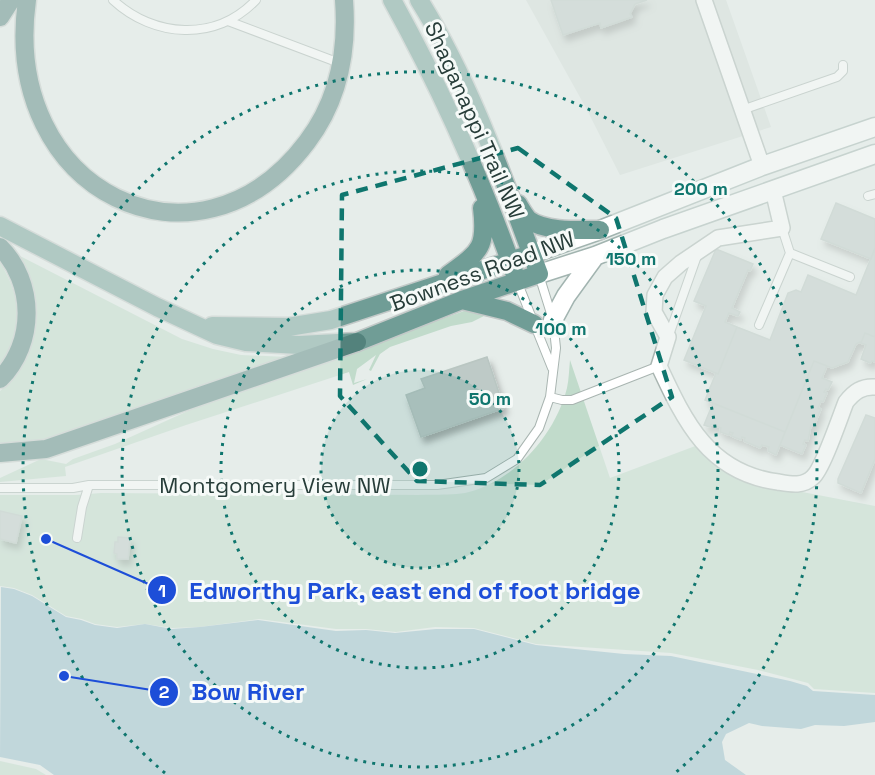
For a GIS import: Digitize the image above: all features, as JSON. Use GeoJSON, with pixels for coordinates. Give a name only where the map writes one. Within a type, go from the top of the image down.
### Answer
{"type":"FeatureCollection","features":[{"type":"Feature","properties":{"kind":"highway"},"geometry":{"type":"LineString","coordinates":[[0,16],[11,0]]}},
{"type":"Feature","properties":{"kind":"highway"},"geometry":{"type":"LineString","coordinates":[[8,55],[19,17],[27,0]]}},
{"type":"Feature","properties":{"kind":"highway"},"geometry":{"type":"LineString","coordinates":[[82,194],[129,210],[187,211],[232,200],[271,178],[300,152],[315,131],[335,91],[345,45],[344,0]]}},
{"type":"Feature","properties":{"kind":"highway"},"geometry":{"type":"LineString","coordinates":[[0,247],[20,276],[25,294],[27,320],[17,356],[0,379]]}},
{"type":"Feature","properties":{"kind":"highway"},"geometry":{"type":"LineString","coordinates":[[0,453],[46,449],[357,342]]}},
{"type":"Feature","properties":{"kind":"main road","name":"Shaganappi Trail NW"},"geometry":{"type":"LineString","coordinates":[[392,0],[426,60],[479,183],[517,281]]}},
{"type":"Feature","properties":{"kind":"main road","name":"Shaganappi Trail NW"},"geometry":{"type":"LineString","coordinates":[[419,0],[443,38],[462,77],[509,192],[539,274]]}},
{"type":"Feature","properties":{"kind":"main road","name":"Bowness Road NW"},"geometry":{"type":"LineString","coordinates":[[201,326],[288,327],[331,320],[600,230],[762,166],[875,128]]}},
{"type":"Feature","properties":{"kind":"main road","name":"Bowness Road NW"},"geometry":{"type":"LineString","coordinates":[[0,226],[157,307],[218,335],[246,342],[299,345],[357,342],[462,300],[595,256],[875,154]]}},
{"type":"Feature","properties":{"kind":"main road"},"geometry":{"type":"LineString","coordinates":[[435,285],[476,254],[481,246],[485,231],[479,183]]}},
{"type":"Feature","properties":{"kind":"main road"},"geometry":{"type":"LineString","coordinates":[[509,192],[529,219],[541,225],[566,230],[600,230]]}},
{"type":"Feature","properties":{"kind":"main road"},"geometry":{"type":"LineString","coordinates":[[553,320],[566,296],[595,256]]}},
{"type":"Feature","properties":{"kind":"main road"},"geometry":{"type":"LineString","coordinates":[[462,300],[507,311],[534,324]]}},
{"type":"Feature","properties":{"kind":"street"},"geometry":{"type":"LineString","coordinates":[[704,0],[762,166]]}},
{"type":"Feature","properties":{"kind":"street"},"geometry":{"type":"LineString","coordinates":[[773,190],[782,228],[718,238],[664,277],[655,295],[654,312],[668,338],[659,366],[693,432],[717,456],[757,477],[792,484],[809,481],[818,470],[846,402],[851,395],[864,388],[875,387]]}},
{"type":"Feature","properties":{"kind":"lane"},"geometry":{"type":"LineString","coordinates":[[114,0],[138,18],[155,26],[193,31],[228,21],[256,0]]}},
{"type":"Feature","properties":{"kind":"lane"},"geometry":{"type":"LineString","coordinates":[[228,21],[342,64]]}},
{"type":"Feature","properties":{"kind":"lane"},"geometry":{"type":"LineString","coordinates":[[742,110],[837,77],[843,71],[843,65]]}},
{"type":"Feature","properties":{"kind":"lane"},"geometry":{"type":"LineString","coordinates":[[759,325],[790,253],[782,228]]}},
{"type":"Feature","properties":{"kind":"lane"},"geometry":{"type":"LineString","coordinates":[[668,338],[699,252]]}},
{"type":"Feature","properties":{"kind":"lane"},"geometry":{"type":"LineString","coordinates":[[790,253],[850,277]]}},
{"type":"Feature","properties":{"kind":"lane","name":"Montgomery View NW"},"geometry":{"type":"LineString","coordinates":[[0,488],[73,488],[89,485],[437,485],[486,478],[517,459],[539,428],[550,397],[556,348],[553,320],[539,274]]}},
{"type":"Feature","properties":{"kind":"lane","name":"Montgomery View NW"},"geometry":{"type":"LineString","coordinates":[[517,281],[553,369]]}},
{"type":"Feature","properties":{"kind":"lane"},"geometry":{"type":"LineString","coordinates":[[550,397],[572,400],[659,366]]}},
{"type":"Feature","properties":{"kind":"lane"},"geometry":{"type":"LineString","coordinates":[[77,538],[82,507],[89,485]]}},
{"type":"Feature","properties":{"kind":"highlighted area"},"geometry":{"type":"Polygon","coordinates":[[[518,148],[616,218],[672,397],[540,485],[417,481],[340,396],[342,195],[518,148]]]}},
{"type":"Feature","properties":{"kind":"shaded area"},"geometry":{"type":"Polygon","coordinates":[[[526,0],[726,0],[771,127],[620,175],[526,0]]]}},
{"type":"Feature","properties":{"kind":"green space"},"geometry":{"type":"Polygon","coordinates":[[[20,256],[182,339],[241,355],[288,357],[49,439],[0,445],[0,391],[19,371],[26,358],[32,345],[37,318],[33,290],[20,256]]]}},
{"type":"Feature","properties":{"kind":"green space"},"geometry":{"type":"Polygon","coordinates":[[[0,262],[13,288],[18,313],[14,339],[0,364],[0,262]]]}},
{"type":"Feature","properties":{"kind":"green space"},"geometry":{"type":"Polygon","coordinates":[[[464,311],[501,316],[500,318],[484,316],[472,322],[451,326],[390,347],[380,354],[371,371],[369,370],[376,355],[357,369],[354,383],[367,379],[353,385],[349,372],[65,467],[66,476],[0,482],[0,478],[41,459],[66,464],[210,401],[464,311]]]}},
{"type":"Feature","properties":{"kind":"green space"},"geometry":{"type":"Polygon","coordinates":[[[570,360],[610,478],[698,445],[761,484],[875,506],[875,693],[814,689],[808,683],[758,670],[671,653],[536,644],[474,628],[435,627],[396,632],[336,629],[259,619],[200,627],[172,628],[145,624],[117,627],[66,616],[32,595],[14,588],[0,586],[0,495],[101,493],[444,495],[469,492],[486,486],[517,466],[543,438],[553,422],[568,385],[570,360]]]}},
{"type":"Feature","properties":{"kind":"green space"},"geometry":{"type":"Polygon","coordinates":[[[0,761],[36,769],[46,775],[0,775],[0,761]]]}},
{"type":"Feature","properties":{"kind":"water"},"geometry":{"type":"Polygon","coordinates":[[[1,587],[32,596],[66,617],[117,628],[145,624],[172,629],[258,620],[336,631],[366,630],[395,633],[436,629],[474,629],[536,645],[624,654],[671,656],[790,681],[807,686],[813,691],[875,695],[875,722],[844,726],[815,725],[801,729],[749,723],[726,734],[722,742],[725,760],[746,775],[54,775],[40,765],[0,757],[1,587]]]}},
{"type":"Feature","properties":{"kind":"building"},"geometry":{"type":"Polygon","coordinates":[[[551,0],[647,0],[635,4],[630,14],[632,17],[601,28],[600,23],[563,35],[551,0]]]}},
{"type":"Feature","properties":{"kind":"building"},"geometry":{"type":"Polygon","coordinates":[[[836,203],[875,219],[875,248],[871,259],[821,239],[836,203]]]}},
{"type":"Feature","properties":{"kind":"building"},"geometry":{"type":"Polygon","coordinates":[[[875,248],[875,337],[865,333],[861,343],[856,344],[848,362],[832,368],[814,361],[785,432],[705,400],[737,327],[770,340],[788,293],[796,290],[801,292],[808,275],[856,295],[875,248]]]}},
{"type":"Feature","properties":{"kind":"building"},"geometry":{"type":"Polygon","coordinates":[[[716,249],[753,264],[750,271],[748,270],[732,308],[740,312],[738,316],[729,313],[725,322],[737,327],[718,374],[684,360],[706,306],[694,301],[716,249]]]}},
{"type":"Feature","properties":{"kind":"building"},"geometry":{"type":"Polygon","coordinates":[[[865,333],[875,337],[875,362],[870,363],[861,359],[866,345],[861,343],[865,333]]]}},
{"type":"Feature","properties":{"kind":"building"},"geometry":{"type":"Polygon","coordinates":[[[487,357],[504,408],[421,437],[406,395],[425,388],[421,379],[487,357]]]}},
{"type":"Feature","properties":{"kind":"building"},"geometry":{"type":"Polygon","coordinates":[[[814,361],[827,366],[822,378],[832,382],[828,390],[824,392],[827,393],[818,408],[821,409],[814,426],[811,425],[808,441],[805,440],[803,444],[806,445],[802,454],[780,445],[814,361]]]}},
{"type":"Feature","properties":{"kind":"building"},"geometry":{"type":"Polygon","coordinates":[[[713,403],[785,432],[776,455],[768,451],[769,447],[762,445],[760,448],[744,441],[745,438],[742,437],[741,440],[731,436],[733,433],[730,432],[729,435],[720,432],[721,428],[711,424],[710,427],[704,425],[713,403]]]}},
{"type":"Feature","properties":{"kind":"building"},"geometry":{"type":"Polygon","coordinates":[[[866,415],[875,418],[875,459],[861,493],[838,483],[838,479],[866,415]]]}},
{"type":"Feature","properties":{"kind":"building"},"geometry":{"type":"Polygon","coordinates":[[[0,511],[22,516],[16,543],[0,539],[0,511]]]}},
{"type":"Feature","properties":{"kind":"building"},"geometry":{"type":"Polygon","coordinates":[[[118,537],[130,538],[128,559],[117,559],[117,554],[114,553],[118,537]]]}},
{"type":"Feature","properties":{"kind":"place","name":"Edworthy Park, east end of foot bridge"},"geometry":{"type":"Point","coordinates":[46,539]}},
{"type":"Feature","properties":{"kind":"place","name":"Bow River"},"geometry":{"type":"Point","coordinates":[64,676]}}]}
